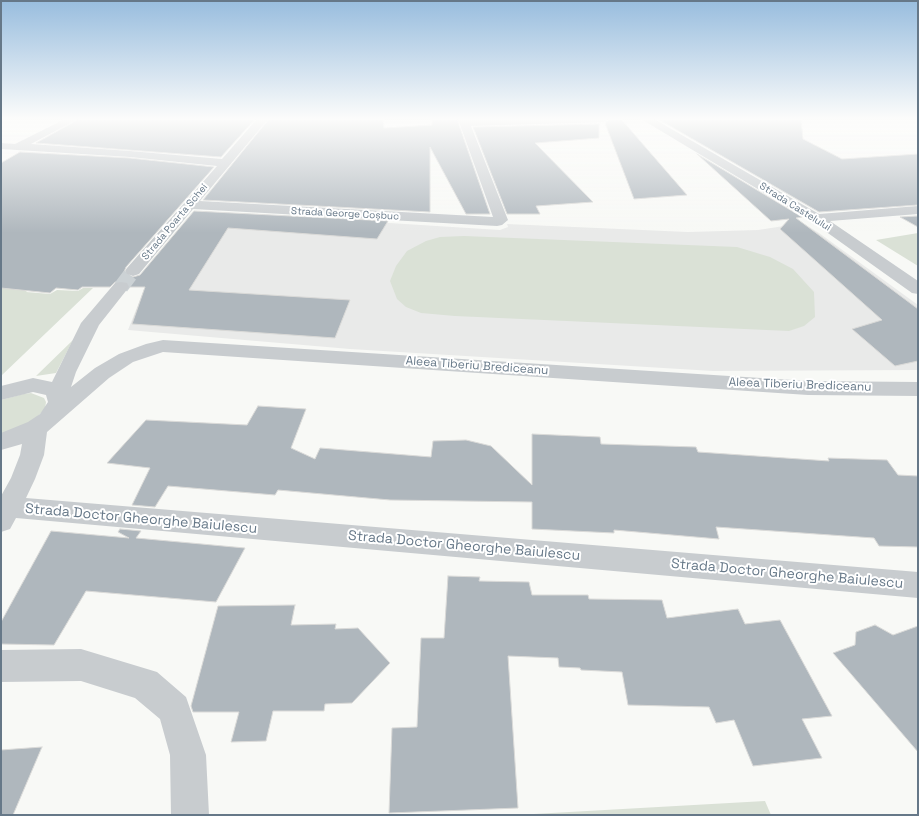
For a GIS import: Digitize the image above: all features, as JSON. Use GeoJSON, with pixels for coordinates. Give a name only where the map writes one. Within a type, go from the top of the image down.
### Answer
{"type":"FeatureCollection","features":[{"type":"Feature","properties":{"kind":"street"},"geometry":{"type":"LineString","coordinates":[[163,157],[225,163]]}},
{"type":"Feature","properties":{"kind":"street","name":"Strada Poarta Schei"},"geometry":{"type":"LineString","coordinates":[[133,271],[230,157]]}},
{"type":"Feature","properties":{"kind":"street","name":"Strada George Coșbuc"},"geometry":{"type":"LineString","coordinates":[[189,205],[490,223],[501,220],[477,157]]}},
{"type":"Feature","properties":{"kind":"street","name":"Strada Castelului"},"geometry":{"type":"LineString","coordinates":[[714,157],[816,218],[918,289]]}},
{"type":"Feature","properties":{"kind":"street"},"geometry":{"type":"LineString","coordinates":[[816,218],[918,210]]}},
{"type":"Feature","properties":{"kind":"street"},"geometry":{"type":"LineString","coordinates":[[57,403],[66,372],[94,317],[121,287]]}},
{"type":"Feature","properties":{"kind":"street","name":"Aleea Tiberiu Brediceanu"},"geometry":{"type":"LineString","coordinates":[[1,442],[20,436],[36,428],[57,403],[126,358],[163,346],[808,388],[918,389]]}},
{"type":"Feature","properties":{"kind":"street"},"geometry":{"type":"LineString","coordinates":[[1,393],[19,387],[33,385],[45,386],[54,390],[57,403]]}},
{"type":"Feature","properties":{"kind":"street"},"geometry":{"type":"LineString","coordinates":[[5,514],[32,455],[36,428]]}},
{"type":"Feature","properties":{"kind":"street","name":"Strada Doctor Gheorghe Baiulescu"},"geometry":{"type":"LineString","coordinates":[[5,514],[918,585]]}},
{"type":"Feature","properties":{"kind":"street"},"geometry":{"type":"LineString","coordinates":[[1,666],[81,666],[145,684],[174,709],[188,755],[190,815]]}},
{"type":"Feature","properties":{"kind":"shaded area"},"geometry":{"type":"Polygon","coordinates":[[[200,211],[500,230],[508,227],[507,224],[688,232],[758,230],[803,223],[918,305],[918,370],[713,371],[350,349],[128,330],[145,287],[200,211]]]}},
{"type":"Feature","properties":{"kind":"shaded area"},"geometry":{"type":"Polygon","coordinates":[[[918,233],[918,266],[876,240],[918,233]]]}},
{"type":"Feature","properties":{"kind":"shaded area"},"geometry":{"type":"Polygon","coordinates":[[[464,236],[737,247],[770,257],[793,269],[814,292],[815,317],[804,326],[789,331],[455,316],[421,313],[406,307],[397,299],[390,281],[396,266],[407,251],[426,241],[440,237],[464,236]]]}},
{"type":"Feature","properties":{"kind":"shaded area"},"geometry":{"type":"Polygon","coordinates":[[[1,285],[31,287],[26,292],[50,294],[57,290],[78,291],[83,288],[93,288],[1,376],[1,285]]]}},
{"type":"Feature","properties":{"kind":"shaded area"},"geometry":{"type":"Polygon","coordinates":[[[73,340],[56,373],[36,376],[73,340]]]}},
{"type":"Feature","properties":{"kind":"shaded area"},"geometry":{"type":"Polygon","coordinates":[[[31,393],[44,398],[46,402],[45,409],[33,421],[1,434],[1,400],[31,393]]]}},
{"type":"Feature","properties":{"kind":"shaded area"},"geometry":{"type":"Polygon","coordinates":[[[765,801],[771,815],[516,815],[765,801]]]}},
{"type":"Feature","properties":{"kind":"building"},"geometry":{"type":"Polygon","coordinates":[[[11,157],[113,157],[214,167],[126,267],[124,272],[133,277],[140,275],[194,211],[388,221],[377,239],[228,228],[189,290],[350,300],[335,338],[132,324],[145,287],[130,287],[127,282],[115,282],[110,287],[82,287],[78,290],[56,288],[50,293],[1,288],[1,163],[11,157]]]}},
{"type":"Feature","properties":{"kind":"building"},"geometry":{"type":"Polygon","coordinates":[[[238,157],[430,157],[430,212],[203,200],[238,157]]]}},
{"type":"Feature","properties":{"kind":"building"},"geometry":{"type":"Polygon","coordinates":[[[435,157],[470,157],[490,214],[466,214],[435,157]]]}},
{"type":"Feature","properties":{"kind":"building"},"geometry":{"type":"Polygon","coordinates":[[[485,157],[549,157],[593,202],[536,206],[540,214],[507,214],[485,157]]]}},
{"type":"Feature","properties":{"kind":"building"},"geometry":{"type":"Polygon","coordinates":[[[618,157],[654,157],[687,195],[634,199],[618,157]]]}},
{"type":"Feature","properties":{"kind":"building"},"geometry":{"type":"Polygon","coordinates":[[[700,157],[802,217],[796,218],[918,309],[918,361],[895,366],[852,329],[882,320],[780,229],[789,219],[771,221],[700,157]]]}},
{"type":"Feature","properties":{"kind":"building"},"geometry":{"type":"Polygon","coordinates":[[[724,157],[838,157],[842,159],[918,157],[918,205],[819,212],[724,157]]]}},
{"type":"Feature","properties":{"kind":"building"},"geometry":{"type":"Polygon","coordinates":[[[918,216],[918,227],[900,217],[918,216]]]}},
{"type":"Feature","properties":{"kind":"building"},"geometry":{"type":"Polygon","coordinates":[[[258,406],[306,409],[291,448],[315,459],[320,448],[431,457],[433,441],[466,440],[491,446],[532,485],[532,434],[600,437],[601,444],[696,447],[698,452],[829,461],[828,458],[887,460],[898,475],[918,476],[918,547],[879,546],[874,538],[716,527],[719,539],[614,530],[614,533],[532,529],[532,502],[390,500],[278,490],[275,495],[168,486],[155,507],[132,505],[150,468],[107,463],[146,420],[247,425],[258,406]]]}},
{"type":"Feature","properties":{"kind":"building"},"geometry":{"type":"Polygon","coordinates":[[[120,529],[141,531],[136,538],[245,548],[216,602],[86,591],[54,645],[1,644],[1,622],[51,531],[129,538],[118,532],[120,529]]]}},
{"type":"Feature","properties":{"kind":"building"},"geometry":{"type":"Polygon","coordinates":[[[448,576],[480,577],[479,581],[529,582],[532,595],[588,595],[589,599],[662,600],[667,618],[738,609],[745,624],[780,620],[832,716],[802,719],[822,758],[753,766],[734,720],[716,723],[709,707],[628,705],[622,672],[581,670],[580,668],[559,667],[558,658],[508,656],[518,808],[389,813],[392,728],[417,727],[421,638],[444,638],[448,576]]]}},
{"type":"Feature","properties":{"kind":"building"},"geometry":{"type":"Polygon","coordinates":[[[295,605],[291,625],[336,624],[335,629],[358,628],[390,663],[352,703],[325,704],[324,711],[273,711],[266,741],[231,742],[239,712],[193,712],[191,706],[218,606],[295,605]]]}},
{"type":"Feature","properties":{"kind":"building"},"geometry":{"type":"Polygon","coordinates":[[[875,625],[893,635],[918,626],[918,752],[833,653],[855,645],[856,632],[875,625]]]}},
{"type":"Feature","properties":{"kind":"building"},"geometry":{"type":"Polygon","coordinates":[[[42,747],[13,815],[1,815],[1,750],[42,747]]]}},
{"type":"Feature","properties":{"kind":"tunnel"},"geometry":{"type":"LineString","coordinates":[[121,287],[133,271]]}}]}
